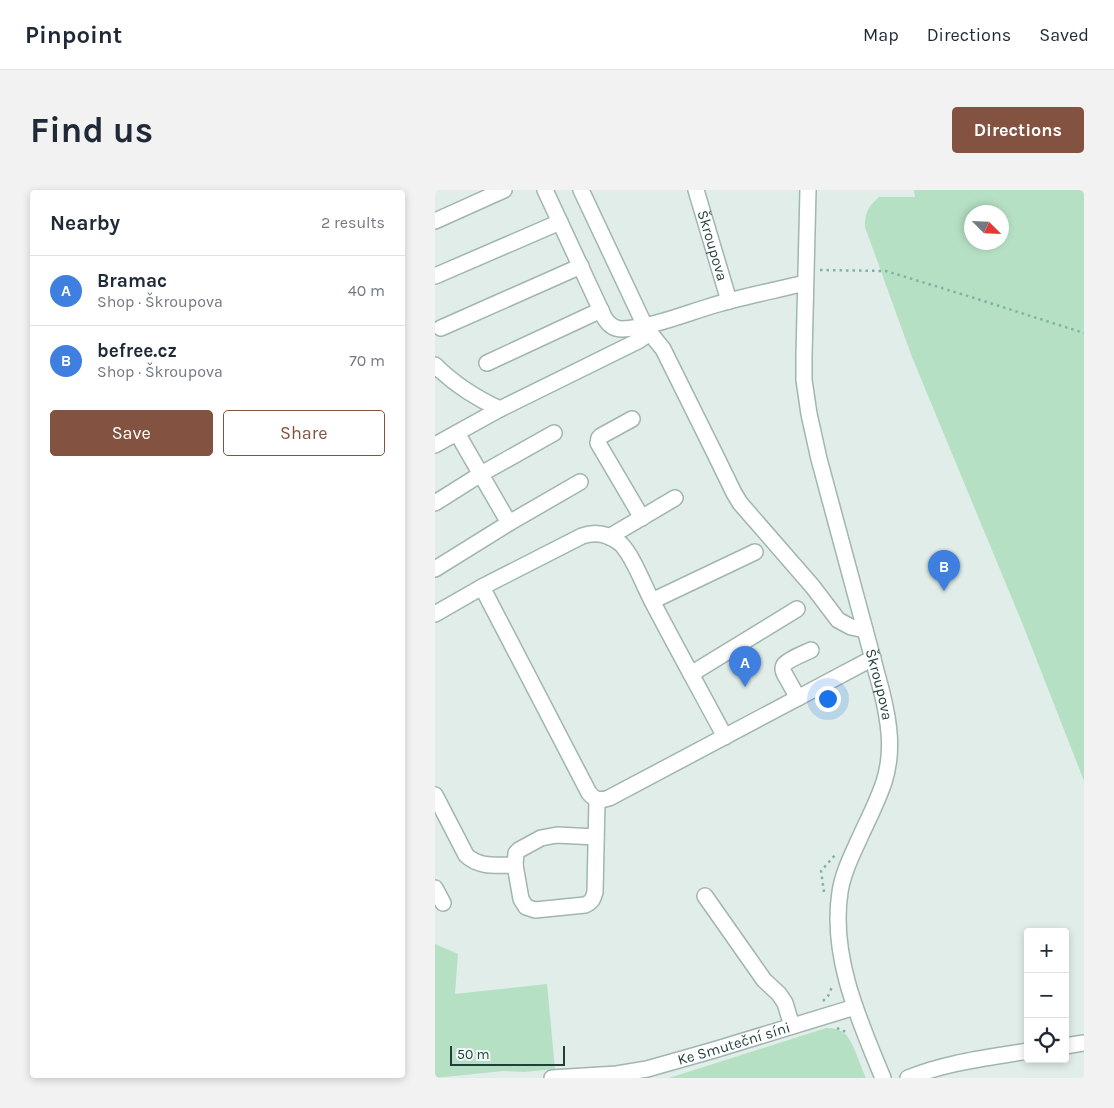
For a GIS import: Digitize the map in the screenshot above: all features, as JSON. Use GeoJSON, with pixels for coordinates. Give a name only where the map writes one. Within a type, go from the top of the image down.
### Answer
{"type":"FeatureCollection","features":[{"type":"Feature","properties":{"kind":"street"},"geometry":{"type":"LineString","coordinates":[[435,220],[503,190]]}},
{"type":"Feature","properties":{"kind":"street"},"geometry":{"type":"LineString","coordinates":[[545,190],[608,324],[622,329],[647,330]]}},
{"type":"Feature","properties":{"kind":"street"},"geometry":{"type":"LineString","coordinates":[[581,190],[647,330],[663,349],[740,503],[813,587],[838,620],[851,627],[865,630]]}},
{"type":"Feature","properties":{"kind":"street","name":"Škroupova"},"geometry":{"type":"LineString","coordinates":[[696,190],[729,301]]}},
{"type":"Feature","properties":{"kind":"street","name":"Škroupova"},"geometry":{"type":"LineString","coordinates":[[808,190],[803,356],[809,414],[819,459],[886,708],[889,738],[889,760],[884,782],[845,870],[838,905],[839,935],[843,962],[855,1007],[883,1078]]}},
{"type":"Feature","properties":{"kind":"street"},"geometry":{"type":"LineString","coordinates":[[435,276],[560,222]]}},
{"type":"Feature","properties":{"kind":"street"},"geometry":{"type":"LineString","coordinates":[[441,328],[581,266]]}},
{"type":"Feature","properties":{"kind":"street","name":"Škroupova"},"geometry":{"type":"LineString","coordinates":[[647,330],[806,276]]}},
{"type":"Feature","properties":{"kind":"street"},"geometry":{"type":"LineString","coordinates":[[487,363],[601,310]]}},
{"type":"Feature","properties":{"kind":"street"},"geometry":{"type":"LineString","coordinates":[[435,445],[500,409],[638,341],[647,330]]}},
{"type":"Feature","properties":{"kind":"street"},"geometry":{"type":"LineString","coordinates":[[438,372],[475,396],[500,409]]}},
{"type":"Feature","properties":{"kind":"street"},"geometry":{"type":"LineString","coordinates":[[632,419],[601,436],[597,444],[642,518]]}},
{"type":"Feature","properties":{"kind":"street"},"geometry":{"type":"LineString","coordinates":[[457,433],[509,523]]}},
{"type":"Feature","properties":{"kind":"street"},"geometry":{"type":"LineString","coordinates":[[435,503],[481,474],[554,433]]}},
{"type":"Feature","properties":{"kind":"street"},"geometry":{"type":"LineString","coordinates":[[435,568],[580,482]]}},
{"type":"Feature","properties":{"kind":"street"},"geometry":{"type":"LineString","coordinates":[[609,537],[675,498]]}},
{"type":"Feature","properties":{"kind":"street"},"geometry":{"type":"LineString","coordinates":[[435,614],[482,587],[582,536],[599,533],[609,537],[620,544],[629,556],[725,737]]}},
{"type":"Feature","properties":{"kind":"street"},"geometry":{"type":"LineString","coordinates":[[652,601],[755,552]]}},
{"type":"Feature","properties":{"kind":"street"},"geometry":{"type":"LineString","coordinates":[[482,587],[589,793],[597,800],[609,798],[873,658]]}},
{"type":"Feature","properties":{"kind":"street"},"geometry":{"type":"LineString","coordinates":[[691,674],[797,609]]}},
{"type":"Feature","properties":{"kind":"street"},"geometry":{"type":"LineString","coordinates":[[798,698],[784,673],[783,666],[811,650]]}},
{"type":"Feature","properties":{"kind":"street"},"geometry":{"type":"LineString","coordinates":[[435,795],[471,860],[478,864],[515,865]]}},
{"type":"Feature","properties":{"kind":"street"},"geometry":{"type":"LineString","coordinates":[[596,837],[557,835],[541,838],[516,853],[515,865],[521,899],[526,907],[535,910],[585,905],[593,899],[595,892],[597,800]]}},
{"type":"Feature","properties":{"kind":"street"},"geometry":{"type":"LineString","coordinates":[[435,888],[443,903]]}},
{"type":"Feature","properties":{"kind":"street"},"geometry":{"type":"LineString","coordinates":[[705,896],[764,980],[779,994],[787,1008],[792,1026]]}},
{"type":"Feature","properties":{"kind":"street","name":"Ke Smuteční síni"},"geometry":{"type":"LineString","coordinates":[[552,1078],[617,1074],[647,1069],[855,1007]]}},
{"type":"Feature","properties":{"kind":"street"},"geometry":{"type":"LineString","coordinates":[[1069,1045],[1084,1043]]}},
{"type":"Feature","properties":{"kind":"street"},"geometry":{"type":"LineString","coordinates":[[909,1078],[951,1064],[1024,1052]]}},
{"type":"Feature","properties":{"kind":"path"},"geometry":{"type":"LineString","coordinates":[[806,276],[821,270],[885,271],[971,296],[1084,333]]}},
{"type":"Feature","properties":{"kind":"path"},"geometry":{"type":"LineString","coordinates":[[834,1027],[846,1031],[851,1036]]}},
{"type":"Feature","properties":{"kind":"green space"},"geometry":{"type":"Polygon","coordinates":[[[914,190],[1084,190],[1084,781],[1023,625],[912,357],[865,227],[868,210],[879,197],[915,197],[914,190]]]}},
{"type":"Feature","properties":{"kind":"green space"},"geometry":{"type":"Polygon","coordinates":[[[435,944],[458,954],[455,994],[547,984],[555,1069],[524,1072],[503,1071],[435,1078],[435,944]]]}},
{"type":"Feature","properties":{"kind":"green space"},"geometry":{"type":"Polygon","coordinates":[[[826,1028],[839,1030],[848,1037],[866,1078],[669,1078],[826,1028]]]}},
{"type":"Feature","properties":{"kind":"place","name":"befree.cz"},"geometry":{"type":"Point","coordinates":[944,591]}},
{"type":"Feature","properties":{"kind":"place","name":"Bramac"},"geometry":{"type":"Point","coordinates":[745,687]}}]}
